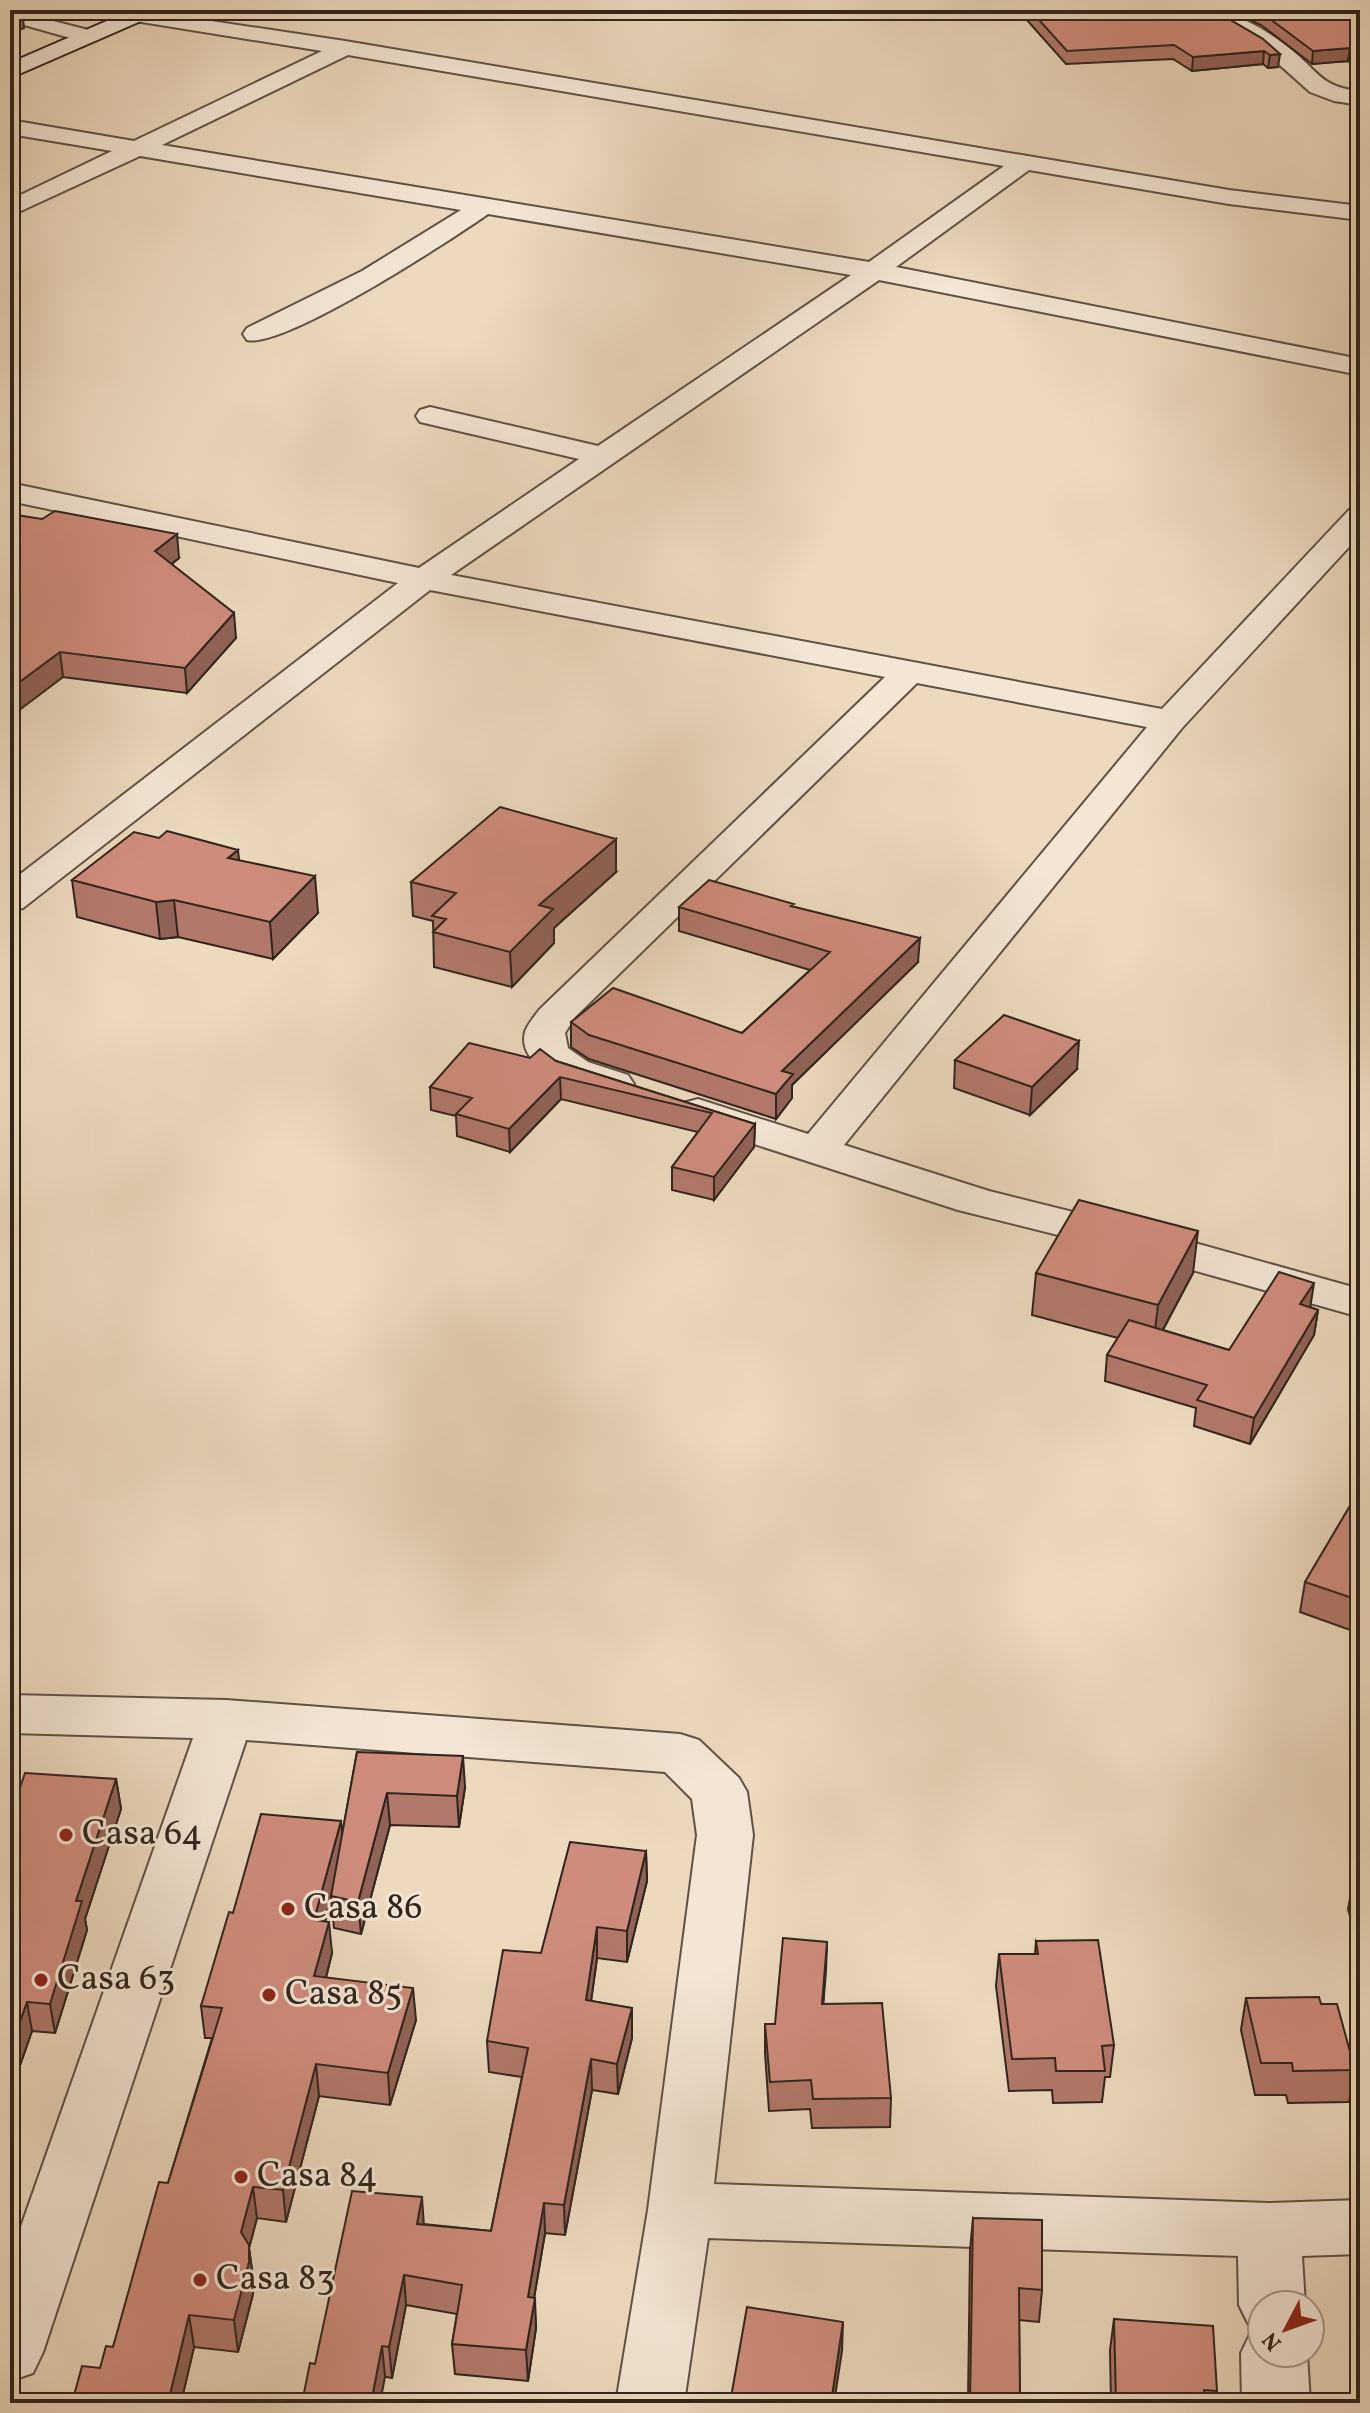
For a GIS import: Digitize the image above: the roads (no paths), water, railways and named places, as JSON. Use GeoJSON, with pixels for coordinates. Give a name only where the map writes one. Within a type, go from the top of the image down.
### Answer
{"type":"FeatureCollection","features":[{"type":"Feature","properties":{"kind":"street"},"geometry":{"type":"LineString","coordinates":[[1203,10],[1272,46],[1319,91],[1327,95],[1360,98]]}},
{"type":"Feature","properties":{"kind":"street"},"geometry":{"type":"LineString","coordinates":[[10,71],[143,13],[1229,197],[1360,213]]}},
{"type":"Feature","properties":{"kind":"street"},"geometry":{"type":"LineString","coordinates":[[10,14],[88,37]]}},
{"type":"Feature","properties":{"kind":"street"},"geometry":{"type":"LineString","coordinates":[[10,209],[345,48]]}},
{"type":"Feature","properties":{"kind":"street"},"geometry":{"type":"LineString","coordinates":[[10,127],[480,208],[874,271],[1360,367]]}},
{"type":"Feature","properties":{"kind":"street"},"geometry":{"type":"LineString","coordinates":[[10,900],[424,579],[874,271],[1025,162]]}},
{"type":"Feature","properties":{"kind":"street"},"geometry":{"type":"LineString","coordinates":[[1297,204],[1347,189]]}},
{"type":"Feature","properties":{"kind":"street"},"geometry":{"type":"LineString","coordinates":[[257,334],[392,268],[480,208]]}},
{"type":"Feature","properties":{"kind":"street"},"geometry":{"type":"LineString","coordinates":[[430,416],[602,456]]}},
{"type":"Feature","properties":{"kind":"street"},"geometry":{"type":"LineString","coordinates":[[10,492],[424,579],[1170,721]]}},
{"type":"Feature","properties":{"kind":"street"},"geometry":{"type":"LineString","coordinates":[[816,1152],[1170,721],[1360,517]]}},
{"type":"Feature","properties":{"kind":"street"},"geometry":{"type":"LineString","coordinates":[[910,671],[559,1010],[545,1033],[548,1053],[573,1071],[974,1201],[1161,1247],[1360,1303]]}},
{"type":"Feature","properties":{"kind":"street"},"geometry":{"type":"LineString","coordinates":[[10,1714],[226,1719],[680,1754],[719,1792],[725,1835],[680,2210],[650,2403]]}},
{"type":"Feature","properties":{"kind":"street"},"geometry":{"type":"LineString","coordinates":[[10,2352],[226,1719]]}},
{"type":"Feature","properties":{"kind":"street"},"geometry":{"type":"LineString","coordinates":[[680,2210],[1269,2230],[1360,2227]]}},
{"type":"Feature","properties":{"kind":"street"},"geometry":{"type":"LineString","coordinates":[[1269,2230],[1271,2289]]}},
{"type":"Feature","properties":{"kind":"street"},"geometry":{"type":"LineString","coordinates":[[1275,2369],[1276,2403]]}},
{"type":"Feature","properties":{"kind":"place","name":"Casa 64"},"geometry":{"type":"Point","coordinates":[66,1835]}},
{"type":"Feature","properties":{"kind":"place","name":"Casa 86"},"geometry":{"type":"Point","coordinates":[288,1909]}},
{"type":"Feature","properties":{"kind":"place","name":"Casa 63"},"geometry":{"type":"Point","coordinates":[41,1980]}},
{"type":"Feature","properties":{"kind":"place","name":"Casa 85"},"geometry":{"type":"Point","coordinates":[269,1995]}},
{"type":"Feature","properties":{"kind":"place","name":"Casa 84"},"geometry":{"type":"Point","coordinates":[241,2177]}},
{"type":"Feature","properties":{"kind":"place","name":"Casa 83"},"geometry":{"type":"Point","coordinates":[200,2280]}}]}
